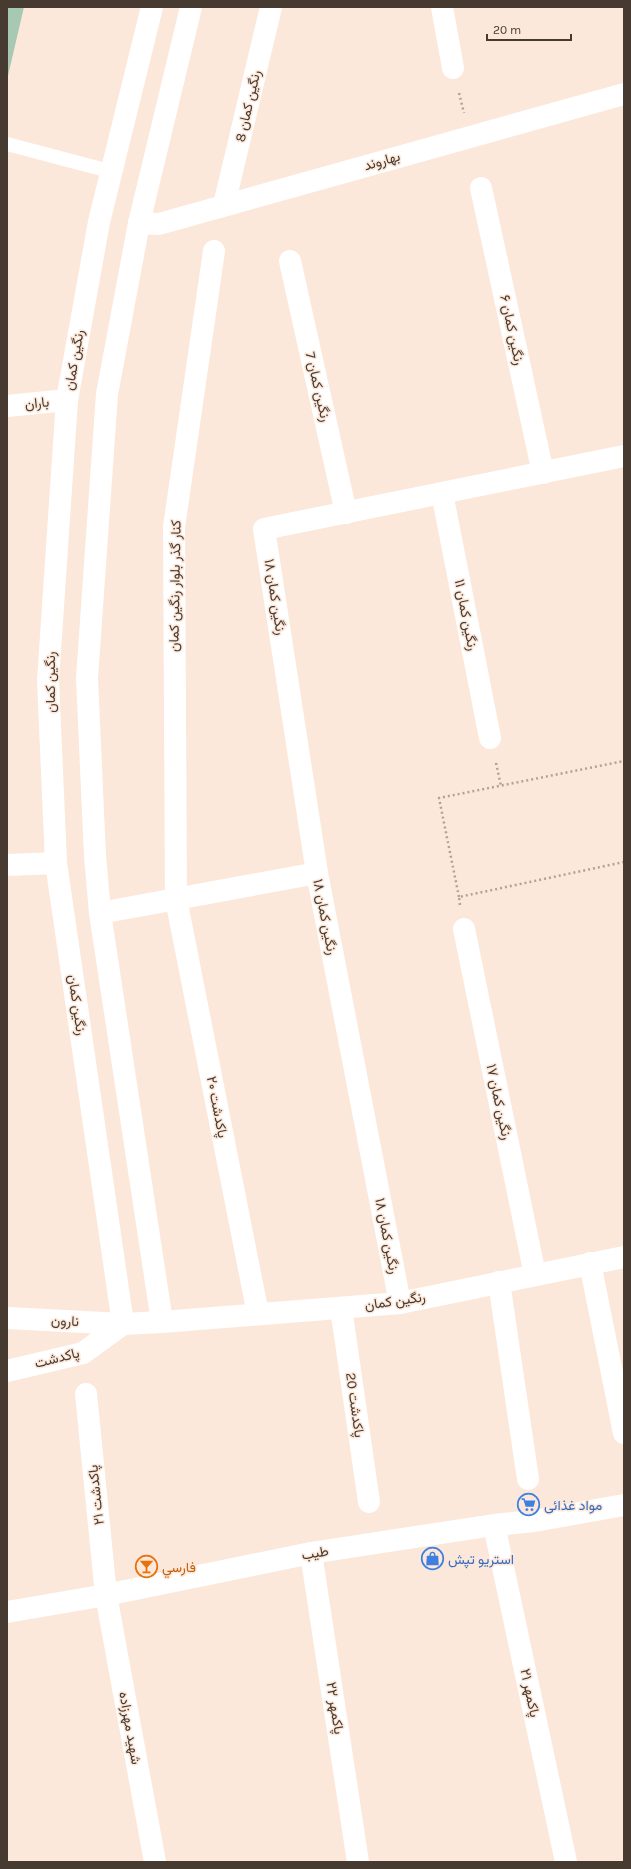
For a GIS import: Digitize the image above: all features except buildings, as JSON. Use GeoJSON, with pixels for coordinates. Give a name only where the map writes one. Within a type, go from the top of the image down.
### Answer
{"type":"FeatureCollection","features":[{"type":"Feature","properties":{"kind":"street","name":"رنگین کمان"},"geometry":{"type":"LineString","coordinates":[[152,7],[113,172],[99,222],[67,400],[48,680],[56,863],[123,1324],[400,1303],[624,1257]]}},
{"type":"Feature","properties":{"kind":"street"},"geometry":{"type":"LineString","coordinates":[[162,1322],[100,913],[95,856],[87,678],[107,394],[139,223],[191,7]]}},
{"type":"Feature","properties":{"kind":"street","name":"رنگین کمان 8"},"geometry":{"type":"LineString","coordinates":[[224,205],[271,7]]}},
{"type":"Feature","properties":{"kind":"street"},"geometry":{"type":"LineString","coordinates":[[442,7],[453,68]]}},
{"type":"Feature","properties":{"kind":"street","name":"بهاروند"},"geometry":{"type":"LineString","coordinates":[[139,223],[160,224],[624,94]]}},
{"type":"Feature","properties":{"kind":"street","name":"رنگین کمان ۶"},"geometry":{"type":"LineString","coordinates":[[481,188],[543,473]]}},
{"type":"Feature","properties":{"kind":"street","name":"کنار گذر بلوار رنگین کمان"},"geometry":{"type":"LineString","coordinates":[[176,899],[174,527],[214,251]]}},
{"type":"Feature","properties":{"kind":"street","name":"رنگین کمان 7"},"geometry":{"type":"LineString","coordinates":[[290,261],[346,513]]}},
{"type":"Feature","properties":{"kind":"street","name":"باران"},"geometry":{"type":"LineString","coordinates":[[7,406],[67,400]]}},
{"type":"Feature","properties":{"kind":"street"},"geometry":{"type":"LineString","coordinates":[[346,513],[624,456]]}},
{"type":"Feature","properties":{"kind":"street","name":"رنگین کمان ۱۱"},"geometry":{"type":"LineString","coordinates":[[442,493],[490,738]]}},
{"type":"Feature","properties":{"kind":"street","name":"رنگین کمان ۱۸"},"geometry":{"type":"LineString","coordinates":[[346,513],[264,529],[317,873],[400,1303]]}},
{"type":"Feature","properties":{"kind":"street"},"geometry":{"type":"LineString","coordinates":[[7,865],[56,863]]}},
{"type":"Feature","properties":{"kind":"street"},"geometry":{"type":"LineString","coordinates":[[100,913],[317,873]]}},
{"type":"Feature","properties":{"kind":"street","name":"پاکدشت ۲۰"},"geometry":{"type":"LineString","coordinates":[[176,899],[258,1314]]}},
{"type":"Feature","properties":{"kind":"street","name":"رنگین کمان ۱۷"},"geometry":{"type":"LineString","coordinates":[[464,929],[535,1275]]}},
{"type":"Feature","properties":{"kind":"street"},"geometry":{"type":"LineString","coordinates":[[590,1263],[624,1433]]}},
{"type":"Feature","properties":{"kind":"street"},"geometry":{"type":"LineString","coordinates":[[498,1282],[528,1480]]}},
{"type":"Feature","properties":{"kind":"street","name":"پاکدشت 20"},"geometry":{"type":"LineString","coordinates":[[341,1308],[369,1502]]}},
{"type":"Feature","properties":{"kind":"street","name":"نارون"},"geometry":{"type":"LineString","coordinates":[[7,1318],[123,1324]]}},
{"type":"Feature","properties":{"kind":"street","name":"پاکدشت"},"geometry":{"type":"LineString","coordinates":[[7,1371],[83,1353],[123,1324]]}},
{"type":"Feature","properties":{"kind":"street","name":"پاکدشت ۲۱"},"geometry":{"type":"LineString","coordinates":[[86,1394],[106,1595]]}},
{"type":"Feature","properties":{"kind":"street","name":"طیب"},"geometry":{"type":"LineString","coordinates":[[7,1612],[106,1595],[311,1554],[494,1525],[534,1521],[624,1504]]}},
{"type":"Feature","properties":{"kind":"street","name":"پاکمهر ۲۱"},"geometry":{"type":"LineString","coordinates":[[494,1525],[566,1862]]}},
{"type":"Feature","properties":{"kind":"street","name":"پاکمهر ۲۲"},"geometry":{"type":"LineString","coordinates":[[311,1554],[358,1862]]}},
{"type":"Feature","properties":{"kind":"street","name":"شهید مهرزاده"},"geometry":{"type":"LineString","coordinates":[[106,1595],[155,1862]]}},
{"type":"Feature","properties":{"kind":"lane"},"geometry":{"type":"LineString","coordinates":[[7,144],[113,172]]}},
{"type":"Feature","properties":{"kind":"path"},"geometry":{"type":"LineString","coordinates":[[453,68],[470,136]]}},
{"type":"Feature","properties":{"kind":"path"},"geometry":{"type":"LineString","coordinates":[[464,929],[439,798],[624,761]]}},
{"type":"Feature","properties":{"kind":"path"},"geometry":{"type":"LineString","coordinates":[[458,897],[624,862]]}},
{"type":"Feature","properties":{"kind":"green space"},"geometry":{"type":"Polygon","coordinates":[[[7,7],[24,7],[7,80],[7,7]]]}},
{"type":"Feature","properties":{"kind":"place","name":"مواد غذائی"},"geometry":{"type":"Point","coordinates":[529,1505]}},
{"type":"Feature","properties":{"kind":"place","name":"استریو تپش"},"geometry":{"type":"Point","coordinates":[432,1559]}},
{"type":"Feature","properties":{"kind":"place","name":"فارسي"},"geometry":{"type":"Point","coordinates":[146,1567]}}]}
